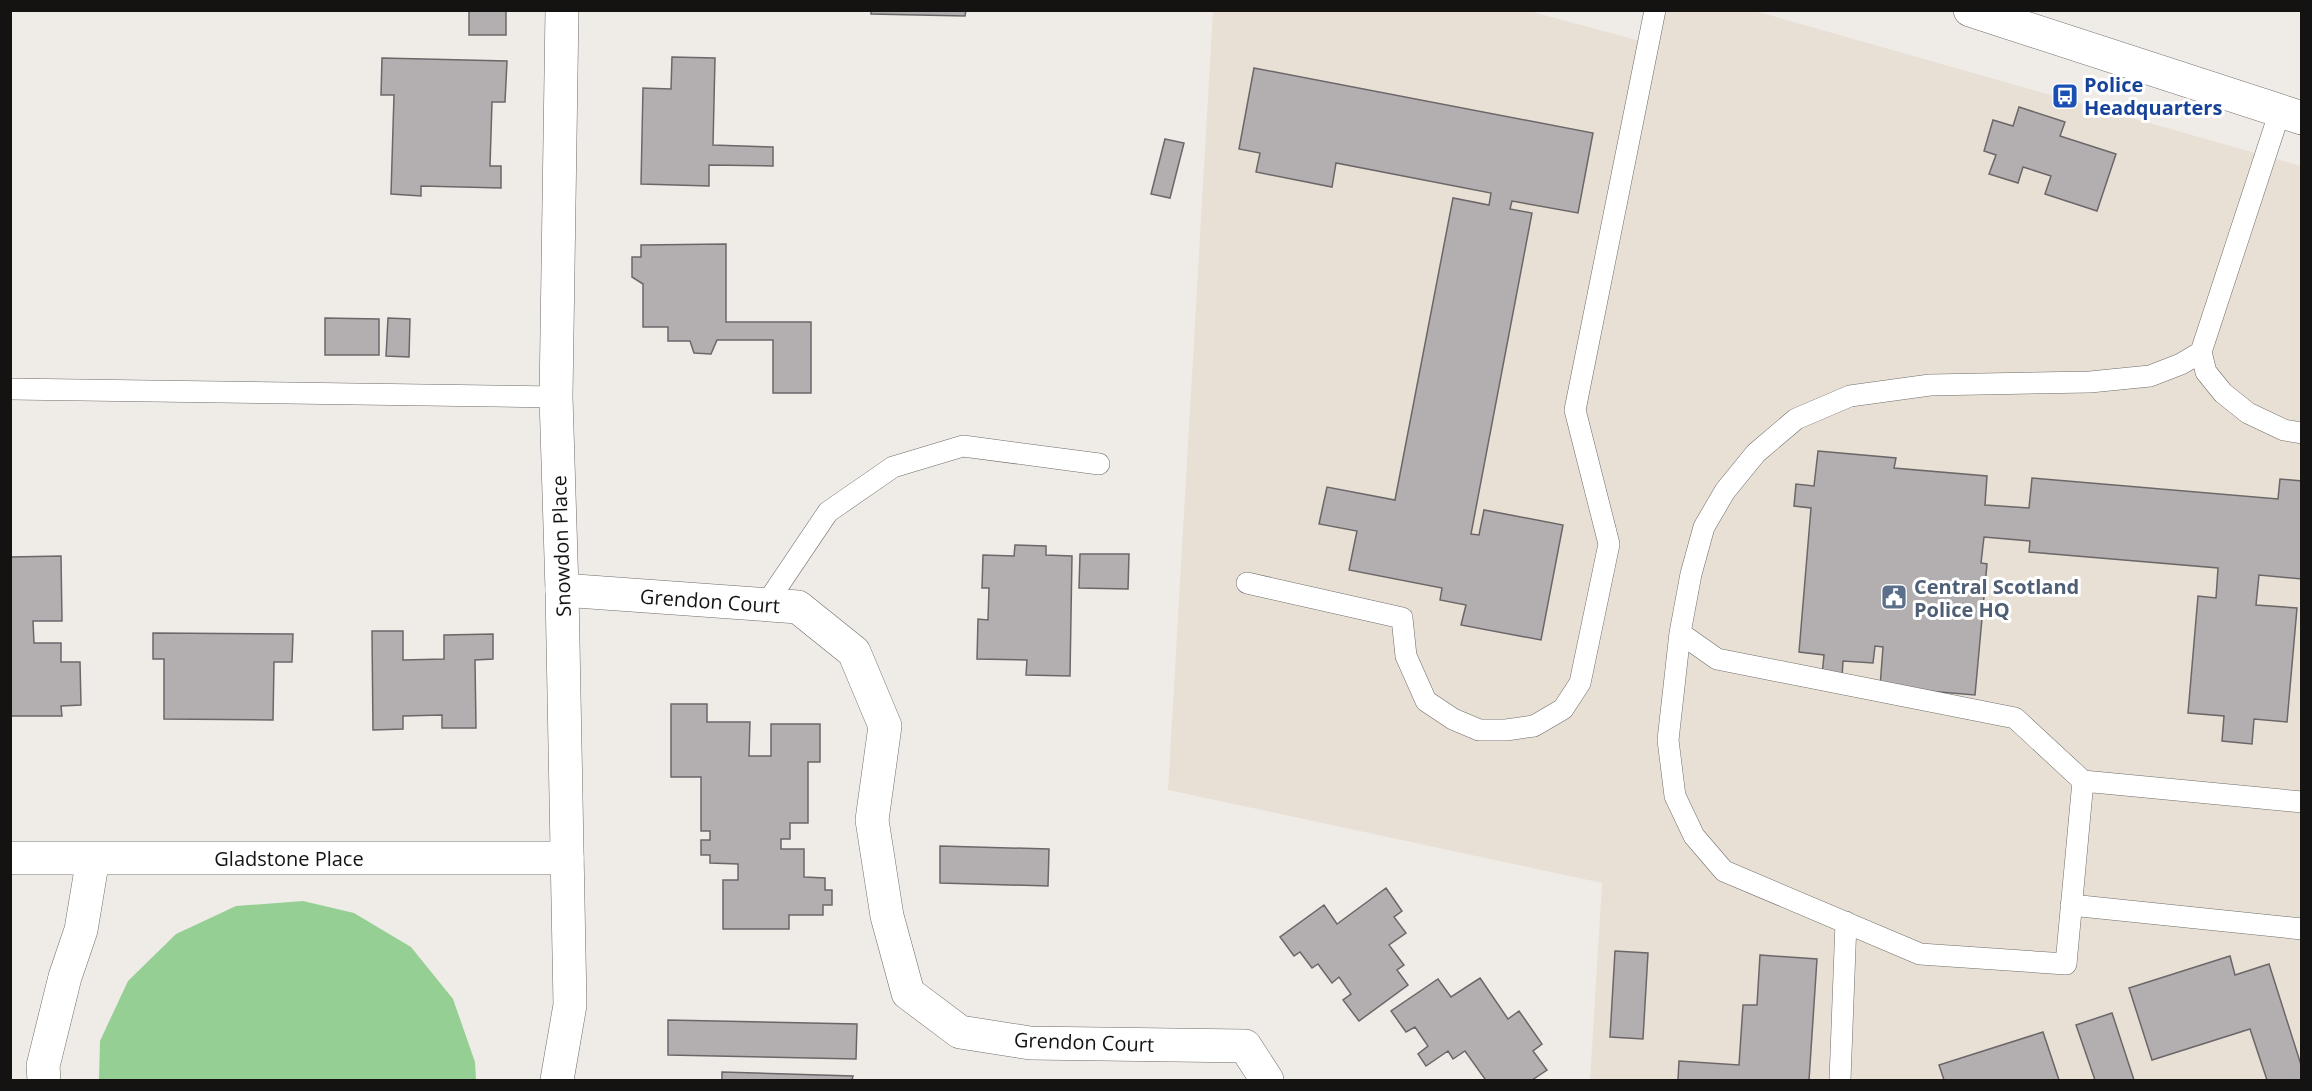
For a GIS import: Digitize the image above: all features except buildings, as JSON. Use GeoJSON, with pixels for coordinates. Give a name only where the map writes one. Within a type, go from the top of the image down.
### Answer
{"type":"FeatureCollection","features":[{"type":"Feature","properties":{"kind":"street","name":"Snowdon Place"},"geometry":{"type":"LineString","coordinates":[[557,1080],[570,1005],[556,398],[562,10]]}},
{"type":"Feature","properties":{"kind":"street"},"geometry":{"type":"LineString","coordinates":[[1970,10],[2290,114]]}},
{"type":"Feature","properties":{"kind":"street","name":"Grendon Court"},"geometry":{"type":"LineString","coordinates":[[562,590],[798,607],[854,652],[885,726],[872,820],[887,916],[908,993],[960,1032],[1018,1041],[1245,1046],[1267,1080]]}},
{"type":"Feature","properties":{"kind":"street","name":"Gladstone Place"},"geometry":{"type":"LineString","coordinates":[[10,858],[567,858]]}},
{"type":"Feature","properties":{"kind":"street"},"geometry":{"type":"LineString","coordinates":[[44,1080],[43,1066],[65,977],[81,930],[93,858]]}},
{"type":"Feature","properties":{"kind":"lane"},"geometry":{"type":"LineString","coordinates":[[1247,583],[1402,618],[1406,656],[1426,701],[1453,719],[1479,730],[1506,730],[1534,726],[1563,709],[1580,683],[1609,544],[1575,410],[1655,10]]}},
{"type":"Feature","properties":{"kind":"lane"},"geometry":{"type":"LineString","coordinates":[[2290,114],[2201,352],[2206,372],[2223,393],[2248,413],[2284,430],[2301,433]]}},
{"type":"Feature","properties":{"kind":"lane"},"geometry":{"type":"LineString","coordinates":[[2083,781],[2066,964],[1920,954],[1724,871],[1694,836],[1675,796],[1668,740],[1680,633],[1691,574],[1704,527],[1725,491],[1756,453],[1796,419],[1850,396],[1930,385],[2090,382],[2150,376],[2181,364],[2201,352]]}},
{"type":"Feature","properties":{"kind":"lane"},"geometry":{"type":"LineString","coordinates":[[10,389],[556,398]]}},
{"type":"Feature","properties":{"kind":"lane"},"geometry":{"type":"LineString","coordinates":[[766,604],[828,512],[893,467],[963,446],[1099,464]]}},
{"type":"Feature","properties":{"kind":"lane"},"geometry":{"type":"LineString","coordinates":[[1680,633],[1717,659],[2014,718],[2083,781],[2301,802]]}},
{"type":"Feature","properties":{"kind":"lane"},"geometry":{"type":"LineString","coordinates":[[2071,905],[2301,929]]}},
{"type":"Feature","properties":{"kind":"lane"},"geometry":{"type":"LineString","coordinates":[[1840,1080],[1846,922]]}},
{"type":"Feature","properties":{"kind":"shaded area"},"geometry":{"type":"Polygon","coordinates":[[[1213,11],[1529,11],[1648,43],[1655,11],[1755,11],[2301,166],[2301,1080],[1590,1080],[1602,883],[1168,790],[1213,11]]]}},
{"type":"Feature","properties":{"kind":"green space"},"geometry":{"type":"Polygon","coordinates":[[[303,901],[354,913],[411,947],[453,999],[475,1062],[476,1080],[99,1080],[100,1041],[128,981],[176,934],[236,906],[303,901]]]}},
{"type":"Feature","properties":{"kind":"place","name":"Police Headquarters"},"geometry":{"type":"Point","coordinates":[2065,96]}},
{"type":"Feature","properties":{"kind":"place","name":"Central Scotland Police HQ"},"geometry":{"type":"Point","coordinates":[1894,597]}}]}
